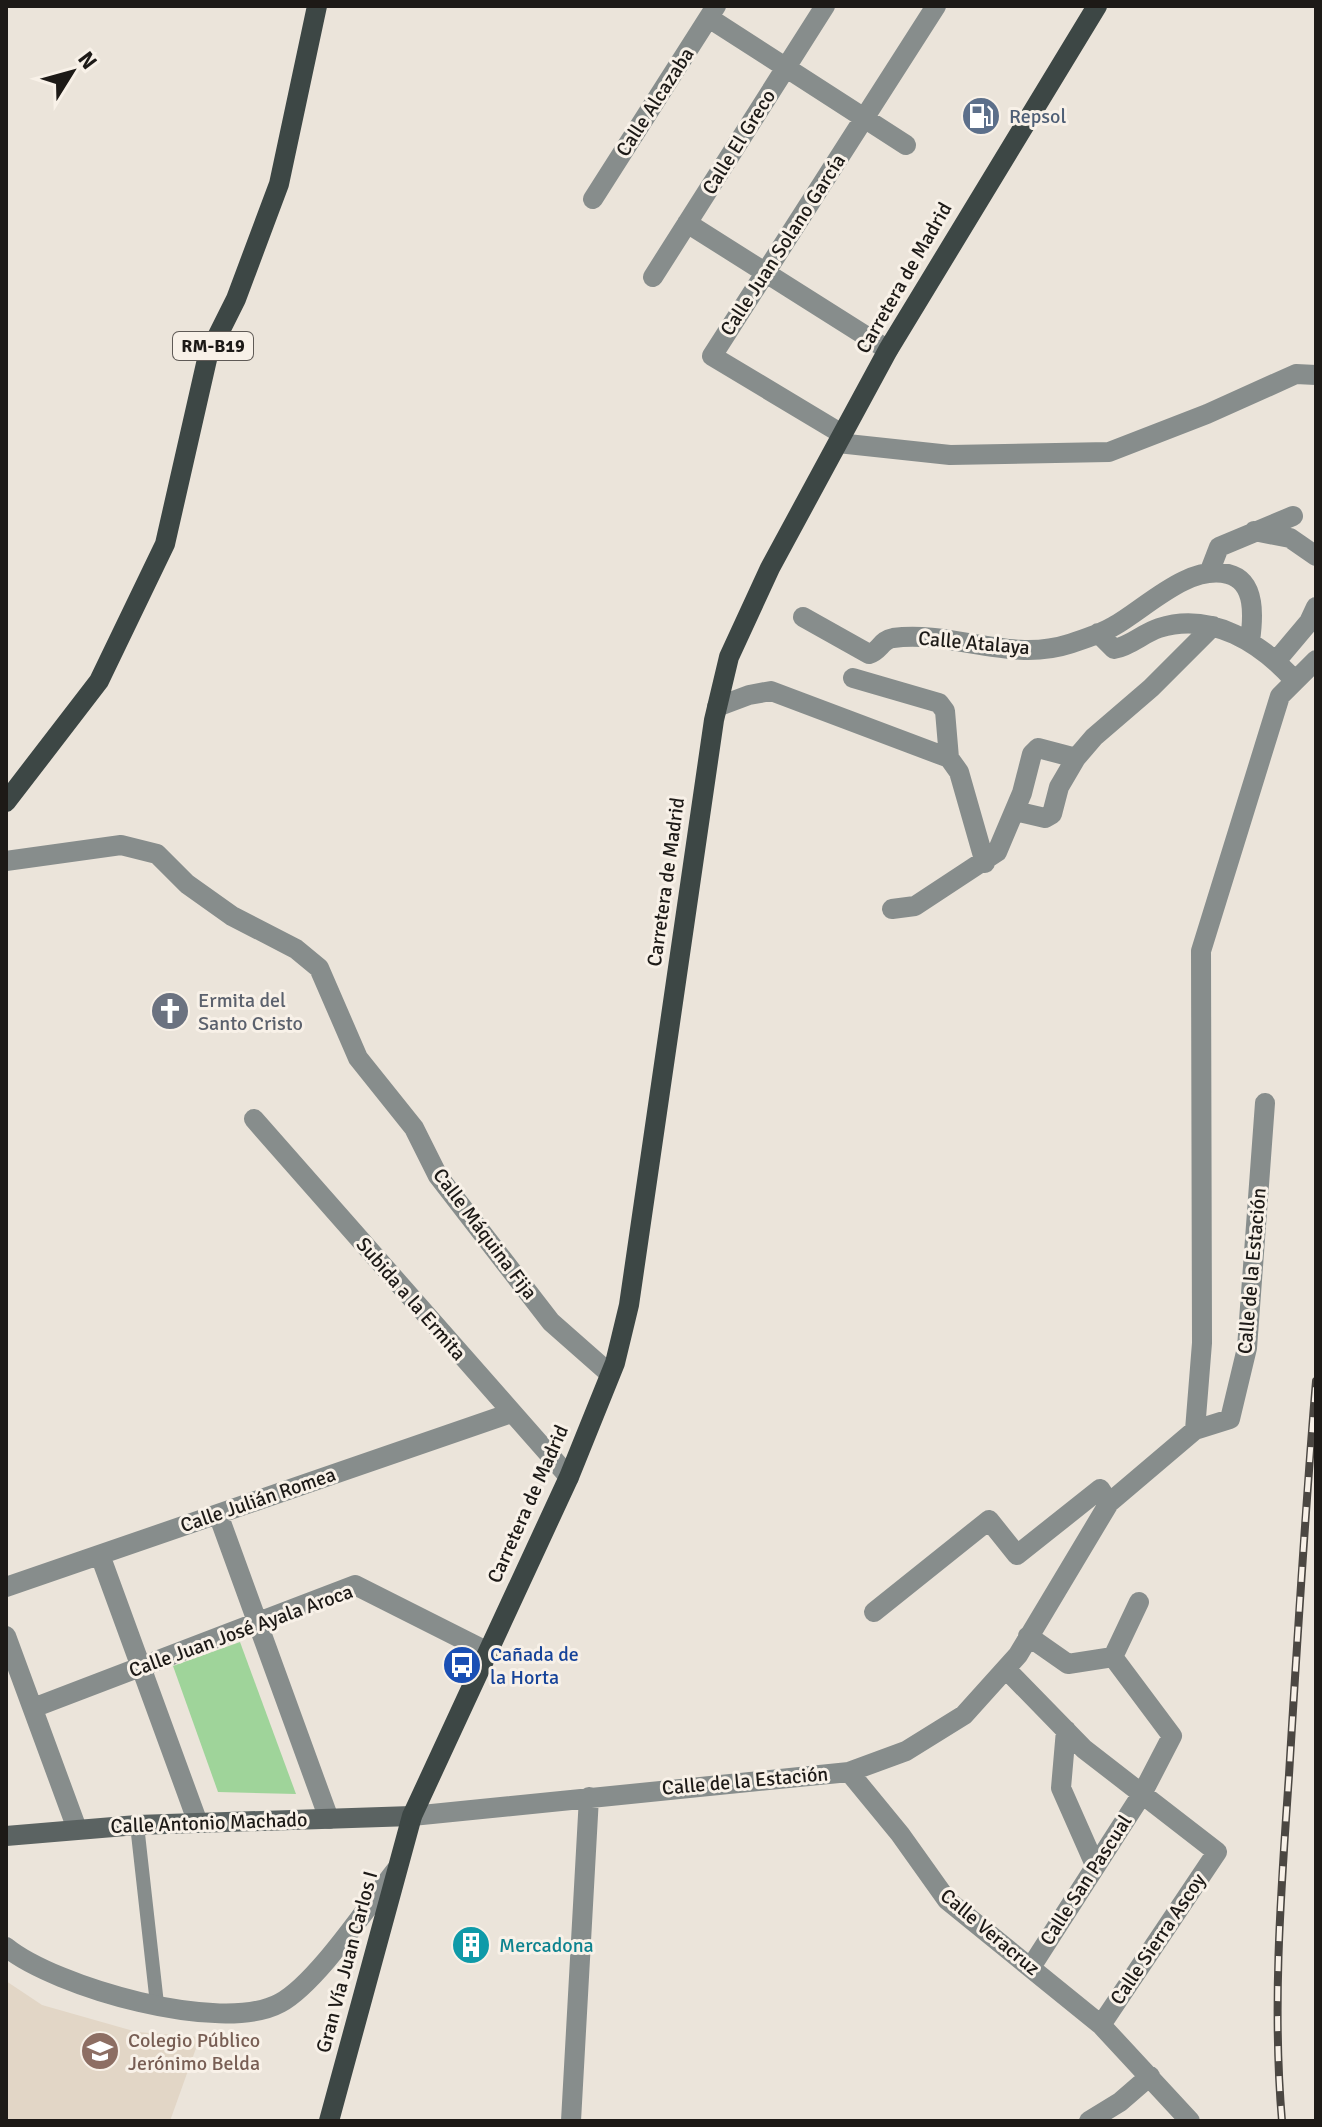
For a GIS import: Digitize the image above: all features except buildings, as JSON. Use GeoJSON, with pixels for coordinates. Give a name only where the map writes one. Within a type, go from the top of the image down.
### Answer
{"type":"FeatureCollection","features":[{"type":"Feature","properties":{"kind":"main road","name":"RM-B19"},"geometry":{"type":"LineString","coordinates":[[6,802],[99,681],[165,544],[208,355],[236,299],[279,184],[317,6]]}},
{"type":"Feature","properties":{"kind":"main road","name":"Carretera de Madrid"},"geometry":{"type":"LineString","coordinates":[[412,1816],[569,1477],[610,1374],[629,1305],[717,707],[729,657],[770,568],[888,350],[1097,6]]}},
{"type":"Feature","properties":{"kind":"main road","name":"Calle Antonio Machado"},"geometry":{"type":"LineString","coordinates":[[6,1836],[137,1825],[412,1816]]}},
{"type":"Feature","properties":{"kind":"main road","name":"Gran Vía Juan Carlos I"},"geometry":{"type":"LineString","coordinates":[[329,2121],[412,1816]]}},
{"type":"Feature","properties":{"kind":"street","name":"Calle El Greco"},"geometry":{"type":"LineString","coordinates":[[653,277],[825,6]]}},
{"type":"Feature","properties":{"kind":"street","name":"Calle Juan Solano García"},"geometry":{"type":"LineString","coordinates":[[840,439],[712,356],[936,6]]}},
{"type":"Feature","properties":{"kind":"street"},"geometry":{"type":"LineString","coordinates":[[713,12],[786,67],[906,145]]}},
{"type":"Feature","properties":{"kind":"street","name":"Calle Alcazaba"},"geometry":{"type":"LineString","coordinates":[[593,199],[713,12]]}},
{"type":"Feature","properties":{"kind":"street"},"geometry":{"type":"LineString","coordinates":[[687,223],[888,350]]}},
{"type":"Feature","properties":{"kind":"street"},"geometry":{"type":"LineString","coordinates":[[840,439],[950,455],[1109,452],[1207,414],[1296,374],[1316,375]]}},
{"type":"Feature","properties":{"kind":"street"},"geometry":{"type":"LineString","coordinates":[[1209,573],[1219,547],[1293,516]]}},
{"type":"Feature","properties":{"kind":"street"},"geometry":{"type":"LineString","coordinates":[[1254,531],[1290,538],[1316,556]]}},
{"type":"Feature","properties":{"kind":"street"},"geometry":{"type":"LineString","coordinates":[[1250,641],[1254,615],[1246,587],[1237,577],[1209,573],[1182,582],[1105,631],[1114,649],[1125,647],[1158,628],[1213,626],[1250,641],[1277,660],[1295,681]]}},
{"type":"Feature","properties":{"kind":"street"},"geometry":{"type":"LineString","coordinates":[[1277,660],[1309,622],[1316,607]]}},
{"type":"Feature","properties":{"kind":"street","name":"Calle Atalaya"},"geometry":{"type":"LineString","coordinates":[[803,617],[869,654],[892,638],[931,638],[1034,650],[1065,645],[1105,631]]}},
{"type":"Feature","properties":{"kind":"street"},"geometry":{"type":"LineString","coordinates":[[1015,811],[1045,818],[1052,814],[1059,787],[1076,758],[1213,626]]}},
{"type":"Feature","properties":{"kind":"street"},"geometry":{"type":"LineString","coordinates":[[1195,1430],[1202,1343],[1201,951],[1280,696],[1316,660]]}},
{"type":"Feature","properties":{"kind":"street"},"geometry":{"type":"LineString","coordinates":[[853,678],[939,703],[945,711],[949,758],[959,772],[985,863]]}},
{"type":"Feature","properties":{"kind":"street"},"geometry":{"type":"LineString","coordinates":[[717,707],[771,691],[949,758]]}},
{"type":"Feature","properties":{"kind":"street"},"geometry":{"type":"LineString","coordinates":[[892,909],[915,906],[985,863],[997,852],[1015,811],[1032,754],[1038,748],[1076,758]]}},
{"type":"Feature","properties":{"kind":"street","name":"Calle Máquina Fija"},"geometry":{"type":"LineString","coordinates":[[6,861],[121,845],[157,854],[187,884],[232,916],[296,949],[319,968],[358,1058],[414,1128],[438,1176],[551,1322],[610,1374]]}},
{"type":"Feature","properties":{"kind":"street","name":"Calle de la Estación"},"geometry":{"type":"LineString","coordinates":[[412,1816],[849,1772],[906,1751],[964,1715],[1006,1669],[1109,1503],[1195,1430],[1230,1419],[1247,1348],[1265,1103]]}},
{"type":"Feature","properties":{"kind":"street","name":"Subida a la Ermita"},"geometry":{"type":"LineString","coordinates":[[254,1119],[569,1477]]}},
{"type":"Feature","properties":{"kind":"street","name":"Calle Julián Romea"},"geometry":{"type":"LineString","coordinates":[[6,1587],[511,1413]]}},
{"type":"Feature","properties":{"kind":"street"},"geometry":{"type":"LineString","coordinates":[[874,1612],[989,1520],[1017,1555],[1100,1489],[1109,1503]]}},
{"type":"Feature","properties":{"kind":"street"},"geometry":{"type":"LineString","coordinates":[[218,1514],[329,1819]]}},
{"type":"Feature","properties":{"kind":"street"},"geometry":{"type":"LineString","coordinates":[[100,1555],[198,1823]]}},
{"type":"Feature","properties":{"kind":"street","name":"Calle Juan José Ayala Aroca"},"geometry":{"type":"LineString","coordinates":[[33,1708],[355,1585],[488,1652]]}},
{"type":"Feature","properties":{"kind":"street"},"geometry":{"type":"LineString","coordinates":[[1113,1657],[1139,1602]]}},
{"type":"Feature","properties":{"kind":"street"},"geometry":{"type":"LineString","coordinates":[[6,1636],[77,1829]]}},
{"type":"Feature","properties":{"kind":"street"},"geometry":{"type":"LineString","coordinates":[[1028,1636],[1068,1664],[1113,1657]]}},
{"type":"Feature","properties":{"kind":"street"},"geometry":{"type":"LineString","coordinates":[[1006,1669],[1066,1730],[1142,1794],[1172,1736],[1113,1657]]}},
{"type":"Feature","properties":{"kind":"street"},"geometry":{"type":"LineString","coordinates":[[1066,1730],[1061,1788],[1095,1865]]}},
{"type":"Feature","properties":{"kind":"street","name":"Calle Veracruz"},"geometry":{"type":"LineString","coordinates":[[849,1772],[947,1900],[1101,2025],[1190,2121]]}},
{"type":"Feature","properties":{"kind":"street","name":"Calle San Pascual"},"geometry":{"type":"LineString","coordinates":[[1031,1967],[1142,1794]]}},
{"type":"Feature","properties":{"kind":"street","name":"Calle Sierra Ascoy"},"geometry":{"type":"LineString","coordinates":[[1101,2025],[1217,1852],[1142,1794]]}},
{"type":"Feature","properties":{"kind":"street"},"geometry":{"type":"LineString","coordinates":[[571,2121],[589,1797]]}},
{"type":"Feature","properties":{"kind":"street"},"geometry":{"type":"LineString","coordinates":[[137,1825],[157,2004]]}},
{"type":"Feature","properties":{"kind":"street"},"geometry":{"type":"LineString","coordinates":[[6,1947],[75,1984],[157,2004],[230,2015],[253,2013],[280,2003],[303,1984],[396,1870]]}},
{"type":"Feature","properties":{"kind":"street"},"geometry":{"type":"LineString","coordinates":[[1089,2121],[1120,2102],[1150,2076]]}},
{"type":"Feature","properties":{"kind":"shaded area","name":"Colegio Público Jerónimo Belda"},"geometry":{"type":"Polygon","coordinates":[[[6,1981],[42,2005],[137,2032],[200,2037],[170,2121],[6,2121],[6,1981]]]}},
{"type":"Feature","properties":{"kind":"green space"},"geometry":{"type":"Polygon","coordinates":[[[240,1642],[296,1794],[218,1792],[173,1666],[240,1642]]]}},
{"type":"Feature","properties":{"kind":"railway"},"geometry":{"type":"LineString","coordinates":[[1282,2121],[1278,2035],[1281,1905],[1316,1381]]}},
{"type":"Feature","properties":{"kind":"place","name":"Repsol"},"geometry":{"type":"Point","coordinates":[981,116]}},
{"type":"Feature","properties":{"kind":"place","name":"Ermita del Santo Cristo"},"geometry":{"type":"Point","coordinates":[170,1011]}},
{"type":"Feature","properties":{"kind":"place","name":"Cañada de la Horta"},"geometry":{"type":"Point","coordinates":[462,1665]}},
{"type":"Feature","properties":{"kind":"place","name":"Mercadona"},"geometry":{"type":"Point","coordinates":[471,1945]}},
{"type":"Feature","properties":{"kind":"place","name":"Colegio Público Jerónimo Belda"},"geometry":{"type":"Point","coordinates":[100,2051]}}]}
